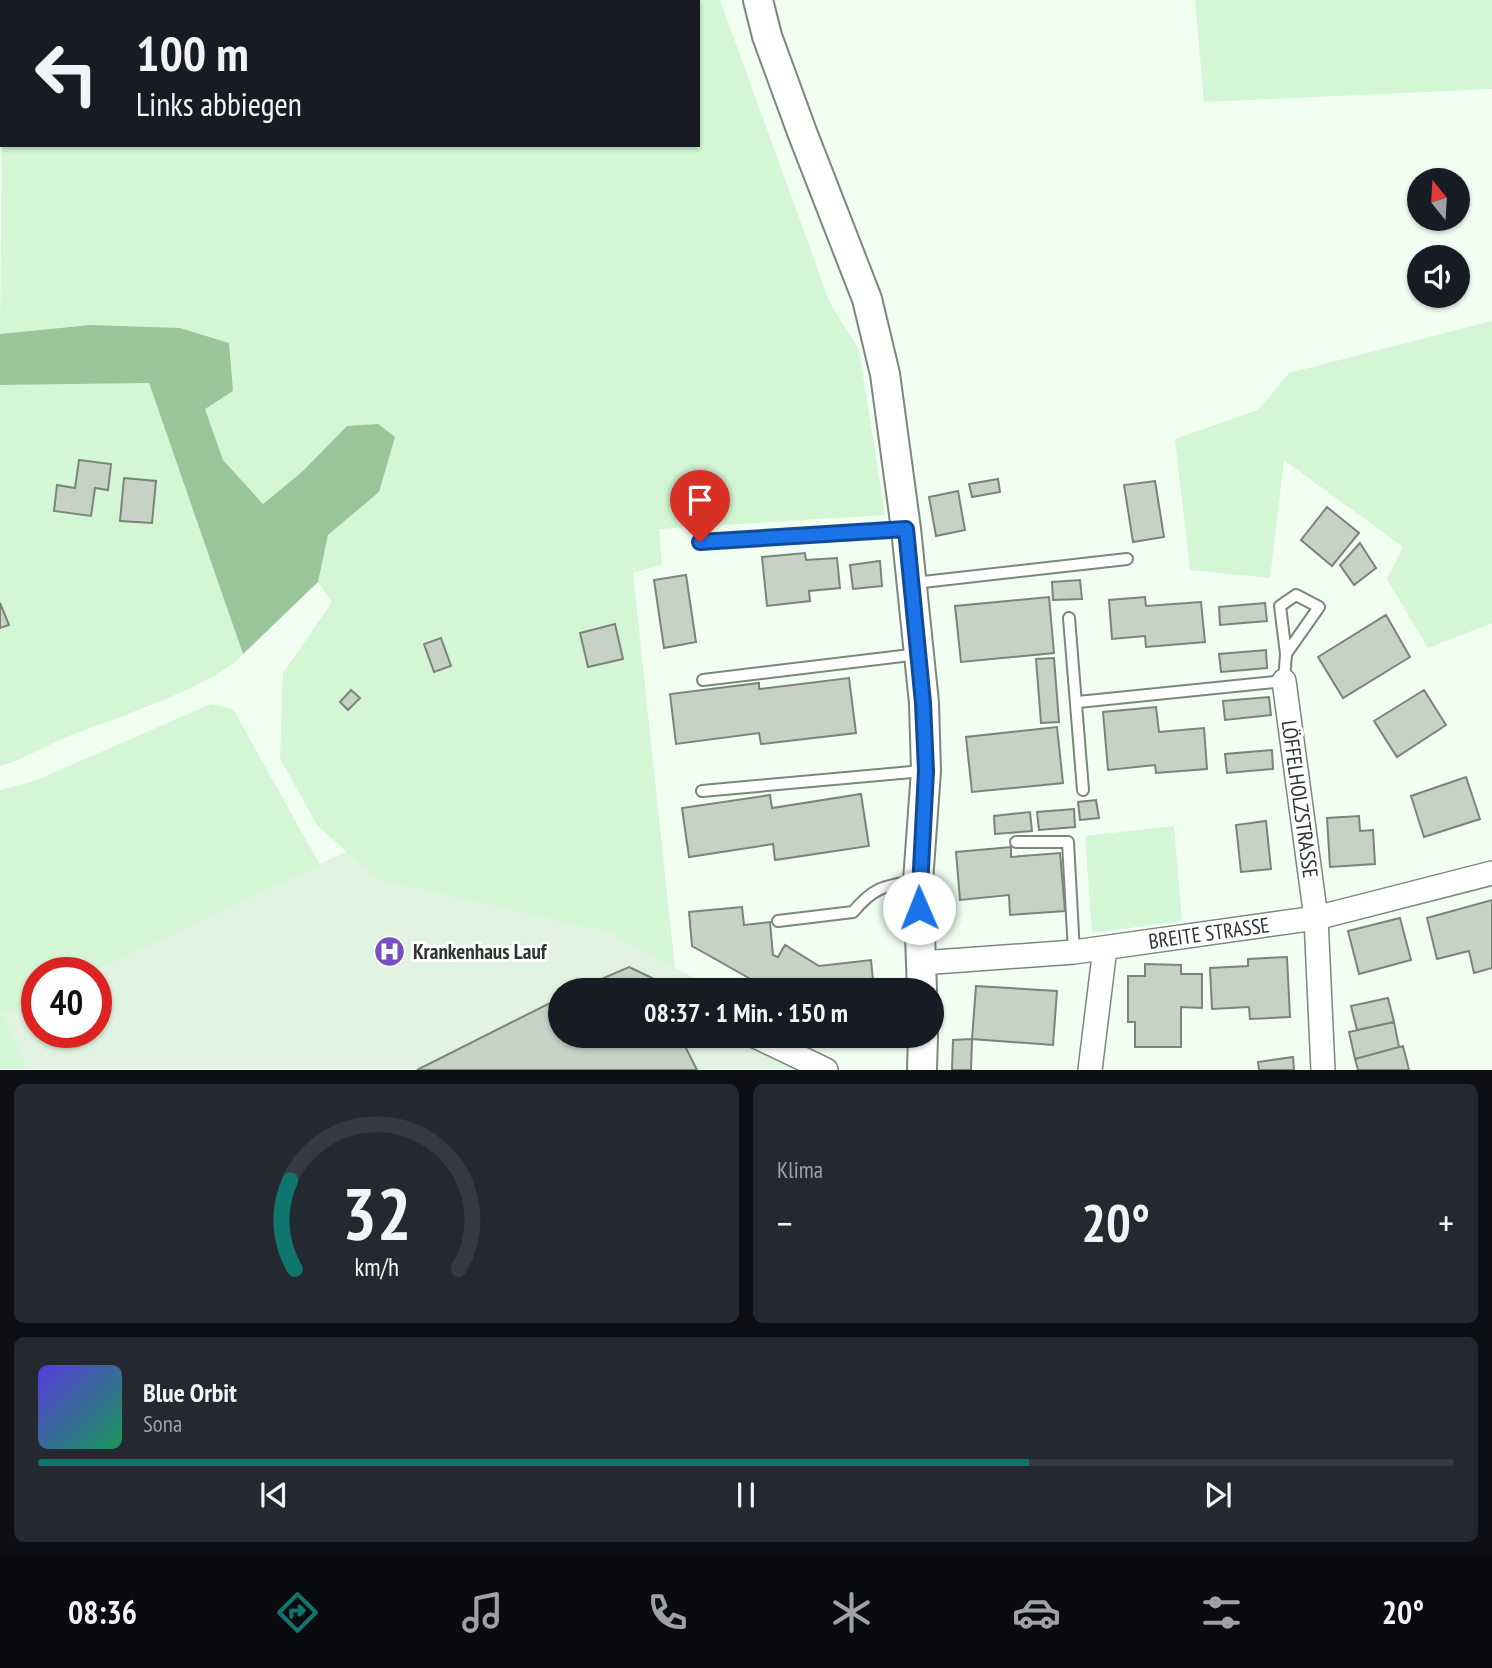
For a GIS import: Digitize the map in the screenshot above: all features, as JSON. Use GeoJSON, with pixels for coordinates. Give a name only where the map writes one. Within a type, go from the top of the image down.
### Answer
{"type":"FeatureCollection","features":[{"type":"Feature","properties":{"kind":"street"},"geometry":{"type":"LineString","coordinates":[[758,0],[767,36],[867,299],[885,374],[906,529],[919,654],[926,771],[918,881],[922,977]]}},
{"type":"Feature","properties":{"kind":"street","name":"LÖFFELHOLZSTRASSE"},"geometry":{"type":"LineString","coordinates":[[1284,681],[1316,918],[1324,1069]]}},
{"type":"Feature","properties":{"kind":"street","name":"BREITE STRASSE"},"geometry":{"type":"LineString","coordinates":[[922,977],[1074,952],[1316,918],[1492,873]]}},
{"type":"Feature","properties":{"kind":"street"},"geometry":{"type":"LineString","coordinates":[[1090,1069],[1105,948]]}},
{"type":"Feature","properties":{"kind":"street"},"geometry":{"type":"LineString","coordinates":[[780,1048],[825,1069]]}},
{"type":"Feature","properties":{"kind":"street"},"geometry":{"type":"LineString","coordinates":[[922,1069],[923,1048]]}},
{"type":"Feature","properties":{"kind":"lane"},"geometry":{"type":"LineString","coordinates":[[700,542],[906,529]]}},
{"type":"Feature","properties":{"kind":"lane"},"geometry":{"type":"LineString","coordinates":[[911,583],[1127,558]]}},
{"type":"Feature","properties":{"kind":"lane"},"geometry":{"type":"LineString","coordinates":[[1078,702],[1284,681],[1286,654],[1280,606],[1296,594],[1319,607],[1286,654]]}},
{"type":"Feature","properties":{"kind":"lane"},"geometry":{"type":"LineString","coordinates":[[1069,618],[1078,702],[1083,790]]}},
{"type":"Feature","properties":{"kind":"lane"},"geometry":{"type":"LineString","coordinates":[[703,680],[919,654]]}},
{"type":"Feature","properties":{"kind":"lane"},"geometry":{"type":"LineString","coordinates":[[702,791],[926,771]]}},
{"type":"Feature","properties":{"kind":"lane"},"geometry":{"type":"LineString","coordinates":[[1016,842],[1068,842],[1074,952]]}},
{"type":"Feature","properties":{"kind":"lane"},"geometry":{"type":"LineString","coordinates":[[778,921],[853,912],[869,892],[884,886],[918,881]]}},
{"type":"Feature","properties":{"kind":"shaded area","name":"Krankenhaus Lauf"},"geometry":{"type":"Polygon","coordinates":[[[347,851],[378,880],[609,933],[694,978],[548,978],[548,1048],[758,1048],[801,1069],[28,1069],[3,1015],[21,1007],[21,1048],[112,1048],[112,963],[347,851]]]}},
{"type":"Feature","properties":{"kind":"green space"},"geometry":{"type":"Polygon","coordinates":[[[700,0],[720,0],[830,303],[859,350],[885,515],[659,529],[662,565],[633,573],[675,969],[609,933],[378,880],[317,825],[280,758],[283,673],[332,602],[318,582],[328,535],[379,492],[303,471],[263,505],[223,460],[204,409],[90,325],[0,334],[2,147],[700,147],[700,0]]]}},
{"type":"Feature","properties":{"kind":"green space"},"geometry":{"type":"Polygon","coordinates":[[[1195,0],[1492,0],[1492,89],[1204,102],[1195,0]]]}},
{"type":"Feature","properties":{"kind":"green space"},"geometry":{"type":"Polygon","coordinates":[[[1492,321],[1492,623],[1428,648],[1387,579],[1403,547],[1284,460],[1270,578],[1190,570],[1175,439],[1258,410],[1289,373],[1492,321]]]}},
{"type":"Feature","properties":{"kind":"green space"},"geometry":{"type":"Polygon","coordinates":[[[90,325],[180,328],[229,343],[233,391],[205,409],[223,460],[263,504],[303,471],[347,426],[378,424],[395,437],[379,492],[328,535],[318,582],[243,654],[149,383],[0,385],[0,334],[90,325]]]}},
{"type":"Feature","properties":{"kind":"green space"},"geometry":{"type":"Polygon","coordinates":[[[149,383],[243,654],[230,666],[188,689],[0,766],[0,385],[149,383]]]}},
{"type":"Feature","properties":{"kind":"green space"},"geometry":{"type":"Polygon","coordinates":[[[211,704],[233,709],[320,865],[112,963],[112,957],[21,957],[21,1007],[3,1015],[28,1069],[0,1069],[0,790],[32,782],[211,704]]]}},
{"type":"Feature","properties":{"kind":"green space"},"geometry":{"type":"Polygon","coordinates":[[[1174,826],[1182,921],[1092,933],[1085,836],[1174,826]]]}},
{"type":"Feature","properties":{"kind":"building"},"geometry":{"type":"Polygon","coordinates":[[[79,460],[111,464],[108,490],[95,488],[91,516],[54,511],[57,485],[75,488],[79,460]]]}},
{"type":"Feature","properties":{"kind":"building"},"geometry":{"type":"Polygon","coordinates":[[[124,478],[156,481],[152,523],[120,521],[124,478]]]}},
{"type":"Feature","properties":{"kind":"building"},"geometry":{"type":"Polygon","coordinates":[[[998,479],[1000,492],[972,497],[969,484],[998,479]]]}},
{"type":"Feature","properties":{"kind":"building"},"geometry":{"type":"Polygon","coordinates":[[[1155,481],[1164,537],[1133,542],[1124,485],[1155,481]]]}},
{"type":"Feature","properties":{"kind":"building"},"geometry":{"type":"Polygon","coordinates":[[[958,491],[965,530],[936,536],[929,497],[958,491]]]}},
{"type":"Feature","properties":{"kind":"building"},"geometry":{"type":"Polygon","coordinates":[[[1327,507],[1359,533],[1332,566],[1301,540],[1327,507]]]}},
{"type":"Feature","properties":{"kind":"building"},"geometry":{"type":"Polygon","coordinates":[[[1360,543],[1376,568],[1354,585],[1340,565],[1360,543]]]}},
{"type":"Feature","properties":{"kind":"building"},"geometry":{"type":"Polygon","coordinates":[[[805,553],[806,560],[837,558],[840,588],[809,591],[810,601],[767,606],[762,557],[805,553]]]}},
{"type":"Feature","properties":{"kind":"building"},"geometry":{"type":"Polygon","coordinates":[[[880,561],[882,586],[853,589],[850,565],[880,561]]]}},
{"type":"Feature","properties":{"kind":"building"},"geometry":{"type":"Polygon","coordinates":[[[686,575],[696,642],[664,648],[654,580],[686,575]]]}},
{"type":"Feature","properties":{"kind":"building"},"geometry":{"type":"Polygon","coordinates":[[[1080,580],[1082,599],[1053,600],[1052,582],[1080,580]]]}},
{"type":"Feature","properties":{"kind":"building"},"geometry":{"type":"Polygon","coordinates":[[[1049,597],[1054,653],[961,662],[955,606],[1049,597]]]}},
{"type":"Feature","properties":{"kind":"building"},"geometry":{"type":"Polygon","coordinates":[[[1145,597],[1146,606],[1201,602],[1205,642],[1146,647],[1145,636],[1112,639],[1109,600],[1145,597]]]}},
{"type":"Feature","properties":{"kind":"building"},"geometry":{"type":"Polygon","coordinates":[[[0,603],[9,625],[0,628],[0,603]]]}},
{"type":"Feature","properties":{"kind":"building"},"geometry":{"type":"Polygon","coordinates":[[[1265,603],[1267,621],[1220,625],[1219,607],[1265,603]]]}},
{"type":"Feature","properties":{"kind":"building"},"geometry":{"type":"Polygon","coordinates":[[[1386,615],[1410,657],[1343,698],[1318,657],[1386,615]]]}},
{"type":"Feature","properties":{"kind":"building"},"geometry":{"type":"Polygon","coordinates":[[[615,624],[623,659],[588,667],[580,633],[615,624]]]}},
{"type":"Feature","properties":{"kind":"building"},"geometry":{"type":"Polygon","coordinates":[[[441,638],[451,666],[434,672],[424,644],[441,638]]]}},
{"type":"Feature","properties":{"kind":"building"},"geometry":{"type":"Polygon","coordinates":[[[1266,650],[1267,668],[1221,672],[1219,654],[1266,650]]]}},
{"type":"Feature","properties":{"kind":"building"},"geometry":{"type":"Polygon","coordinates":[[[1054,658],[1059,722],[1041,723],[1036,659],[1054,658]]]}},
{"type":"Feature","properties":{"kind":"building"},"geometry":{"type":"Polygon","coordinates":[[[849,678],[856,733],[761,744],[759,733],[676,744],[670,694],[759,683],[759,689],[849,678]]]}},
{"type":"Feature","properties":{"kind":"building"},"geometry":{"type":"Polygon","coordinates":[[[351,690],[360,698],[348,710],[340,702],[351,690]]]}},
{"type":"Feature","properties":{"kind":"building"},"geometry":{"type":"Polygon","coordinates":[[[1424,690],[1446,725],[1397,757],[1374,721],[1424,690]]]}},
{"type":"Feature","properties":{"kind":"building"},"geometry":{"type":"Polygon","coordinates":[[[1269,697],[1271,715],[1225,720],[1223,701],[1269,697]]]}},
{"type":"Feature","properties":{"kind":"building"},"geometry":{"type":"Polygon","coordinates":[[[1156,707],[1159,732],[1204,728],[1207,769],[1156,773],[1155,765],[1108,770],[1103,712],[1156,707]]]}},
{"type":"Feature","properties":{"kind":"building"},"geometry":{"type":"Polygon","coordinates":[[[1057,727],[1063,783],[972,792],[966,737],[1057,727]]]}},
{"type":"Feature","properties":{"kind":"building"},"geometry":{"type":"Polygon","coordinates":[[[1272,750],[1273,769],[1227,773],[1225,754],[1272,750]]]}},
{"type":"Feature","properties":{"kind":"building"},"geometry":{"type":"Polygon","coordinates":[[[1466,777],[1480,819],[1424,837],[1411,796],[1466,777]]]}},
{"type":"Feature","properties":{"kind":"building"},"geometry":{"type":"Polygon","coordinates":[[[861,794],[869,846],[775,860],[773,844],[689,857],[682,808],[770,795],[772,808],[861,794]]]}},
{"type":"Feature","properties":{"kind":"building"},"geometry":{"type":"Polygon","coordinates":[[[1096,800],[1099,818],[1080,820],[1078,802],[1096,800]]]}},
{"type":"Feature","properties":{"kind":"building"},"geometry":{"type":"Polygon","coordinates":[[[1074,809],[1075,827],[1039,830],[1037,812],[1074,809]]]}},
{"type":"Feature","properties":{"kind":"building"},"geometry":{"type":"Polygon","coordinates":[[[1030,812],[1032,831],[995,834],[994,816],[1030,812]]]}},
{"type":"Feature","properties":{"kind":"building"},"geometry":{"type":"Polygon","coordinates":[[[1359,816],[1360,831],[1373,830],[1375,864],[1330,867],[1327,818],[1359,816]]]}},
{"type":"Feature","properties":{"kind":"building"},"geometry":{"type":"Polygon","coordinates":[[[1266,821],[1271,869],[1241,872],[1236,825],[1266,821]]]}},
{"type":"Feature","properties":{"kind":"building"},"geometry":{"type":"Polygon","coordinates":[[[1011,847],[1011,857],[1060,853],[1065,911],[1010,915],[1009,895],[960,900],[956,852],[1011,847]]]}},
{"type":"Feature","properties":{"kind":"building"},"geometry":{"type":"Polygon","coordinates":[[[1492,900],[1492,968],[1474,973],[1469,951],[1437,959],[1427,918],[1492,900]]]}},
{"type":"Feature","properties":{"kind":"building"},"geometry":{"type":"Polygon","coordinates":[[[742,907],[744,925],[770,922],[773,955],[778,957],[785,945],[819,966],[871,960],[873,978],[749,978],[692,946],[689,912],[742,907]]]}},
{"type":"Feature","properties":{"kind":"building"},"geometry":{"type":"Polygon","coordinates":[[[1400,918],[1411,960],[1359,974],[1348,931],[1400,918]]]}},
{"type":"Feature","properties":{"kind":"building"},"geometry":{"type":"Polygon","coordinates":[[[1287,957],[1290,1017],[1250,1019],[1249,1007],[1212,1009],[1210,968],[1248,966],[1248,959],[1287,957]]]}},
{"type":"Feature","properties":{"kind":"building"},"geometry":{"type":"Polygon","coordinates":[[[1145,964],[1181,965],[1181,974],[1202,974],[1202,1008],[1181,1007],[1181,1047],[1135,1047],[1135,1022],[1128,1022],[1128,976],[1145,976],[1145,964]]]}},
{"type":"Feature","properties":{"kind":"building"},"geometry":{"type":"Polygon","coordinates":[[[629,967],[652,978],[604,978],[629,967]]]}},
{"type":"Feature","properties":{"kind":"building"},"geometry":{"type":"Polygon","coordinates":[[[976,986],[1057,991],[1053,1045],[972,1039],[976,986]]]}},
{"type":"Feature","properties":{"kind":"building"},"geometry":{"type":"Polygon","coordinates":[[[1388,998],[1394,1022],[1357,1030],[1351,1006],[1388,998]]]}},
{"type":"Feature","properties":{"kind":"building","name":"Krankenhaus Lauf"},"geometry":{"type":"Polygon","coordinates":[[[548,1004],[548,1048],[686,1048],[697,1070],[417,1070],[548,1004]]]}},
{"type":"Feature","properties":{"kind":"building"},"geometry":{"type":"Polygon","coordinates":[[[1394,1022],[1399,1047],[1355,1059],[1349,1032],[1394,1022]]]}},
{"type":"Feature","properties":{"kind":"building"},"geometry":{"type":"Polygon","coordinates":[[[972,1039],[971,1070],[952,1070],[953,1040],[972,1039]]]}},
{"type":"Feature","properties":{"kind":"building"},"geometry":{"type":"Polygon","coordinates":[[[1403,1046],[1409,1070],[1358,1070],[1355,1059],[1403,1046]]]}},
{"type":"Feature","properties":{"kind":"building"},"geometry":{"type":"Polygon","coordinates":[[[1293,1057],[1294,1070],[1259,1070],[1258,1062],[1293,1057]]]}},
{"type":"Feature","properties":{"kind":"place","name":"Krankenhaus Lauf"},"geometry":{"type":"Point","coordinates":[390,951]}},
{"type":"Feature","properties":{"kind":"route"},"geometry":{"type":"LineString","coordinates":[[700,542],[906,529],[923,703],[926,771],[918,881],[919,908]]}}]}
